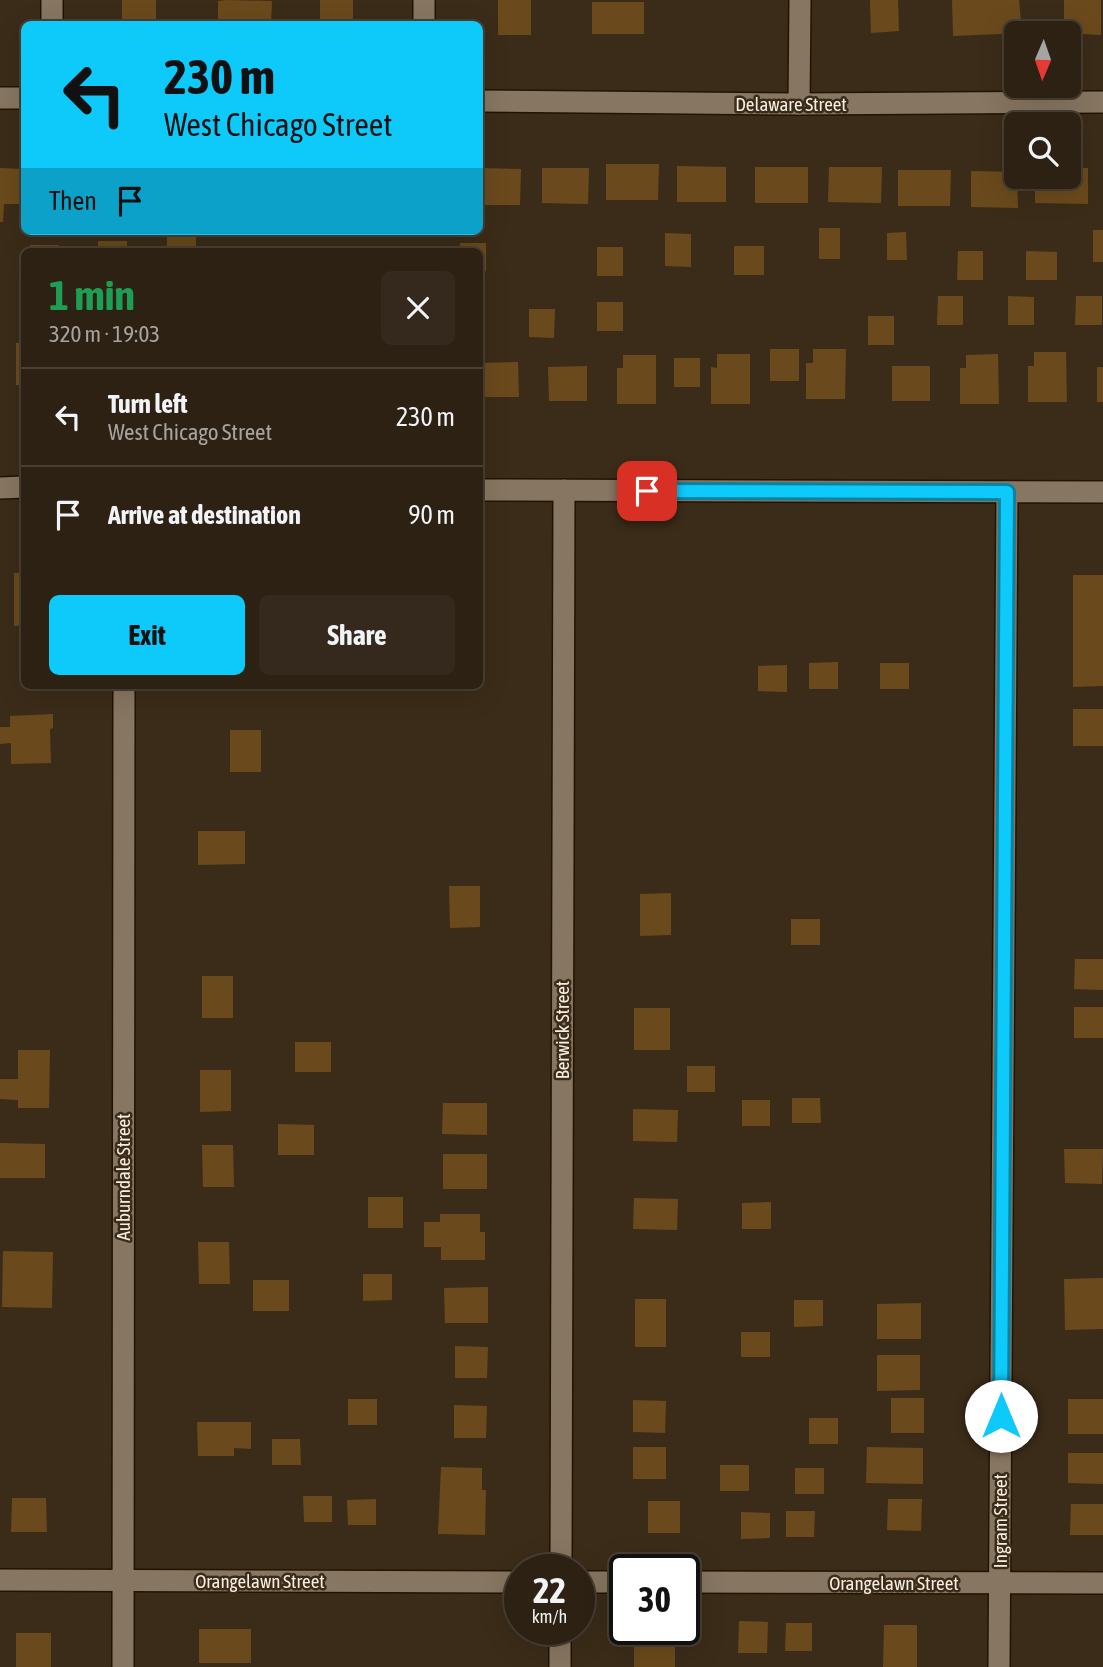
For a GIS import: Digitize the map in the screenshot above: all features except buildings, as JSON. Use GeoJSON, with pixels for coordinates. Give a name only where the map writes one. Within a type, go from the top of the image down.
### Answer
{"type":"FeatureCollection","features":[{"type":"Feature","properties":{"kind":"street"},"geometry":{"type":"LineString","coordinates":[[52,0],[52,21]]}},
{"type":"Feature","properties":{"kind":"street"},"geometry":{"type":"LineString","coordinates":[[424,0],[424,21]]}},
{"type":"Feature","properties":{"kind":"street"},"geometry":{"type":"LineString","coordinates":[[799,104],[800,0]]}},
{"type":"Feature","properties":{"kind":"street"},"geometry":{"type":"LineString","coordinates":[[0,98],[21,98]]}},
{"type":"Feature","properties":{"kind":"street","name":"Delaware Street"},"geometry":{"type":"LineString","coordinates":[[483,101],[799,104],[1103,102]]}},
{"type":"Feature","properties":{"kind":"street"},"geometry":{"type":"LineString","coordinates":[[0,488],[21,488]]}},
{"type":"Feature","properties":{"kind":"street"},"geometry":{"type":"LineString","coordinates":[[483,489],[1103,492]]}},
{"type":"Feature","properties":{"kind":"street","name":"Berwick Street"},"geometry":{"type":"LineString","coordinates":[[561,1554],[564,490]]}},
{"type":"Feature","properties":{"kind":"street","name":"Ingram Street"},"geometry":{"type":"LineString","coordinates":[[999,1667],[1007,492]]}},
{"type":"Feature","properties":{"kind":"street","name":"Auburndale Street"},"geometry":{"type":"LineString","coordinates":[[122,1667],[124,689]]}},
{"type":"Feature","properties":{"kind":"street","name":"Orangelawn Street"},"geometry":{"type":"LineString","coordinates":[[0,1580],[504,1582]]}},
{"type":"Feature","properties":{"kind":"street","name":"Orangelawn Street"},"geometry":{"type":"LineString","coordinates":[[700,1582],[1103,1583]]}},
{"type":"Feature","properties":{"kind":"street"},"geometry":{"type":"LineString","coordinates":[[560,1645],[560,1667]]}},
{"type":"Feature","properties":{"kind":"route"},"geometry":{"type":"LineString","coordinates":[[647,491],[1007,492],[1001,1416]]}}]}
